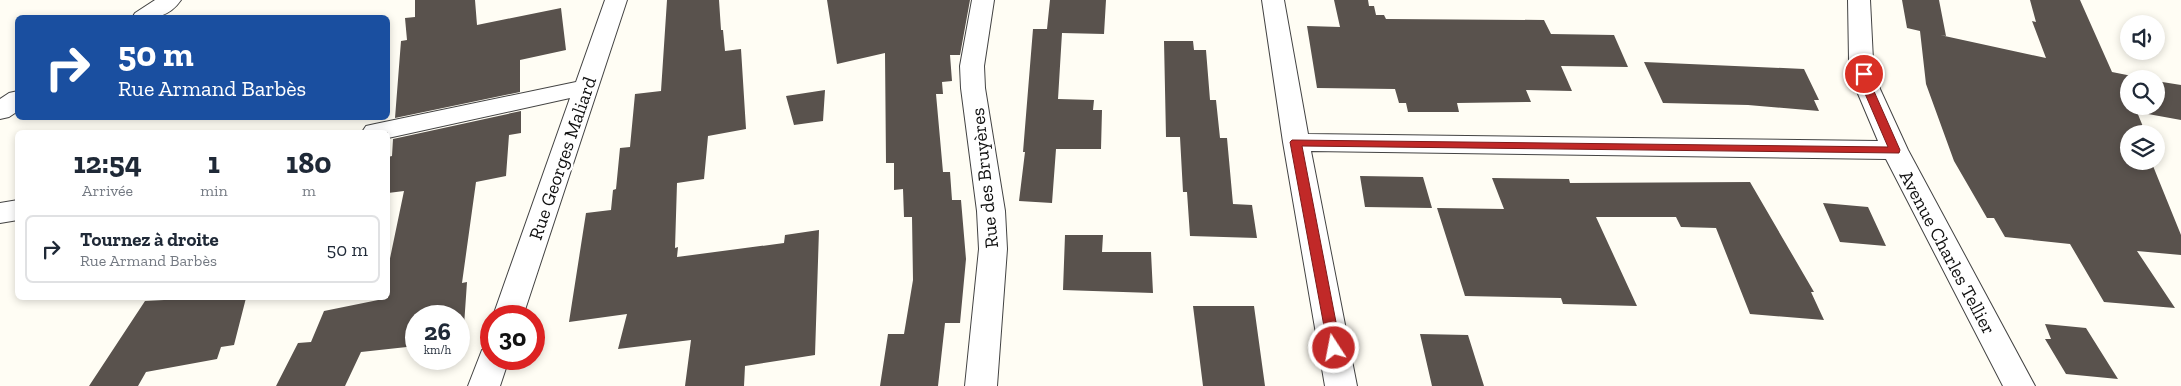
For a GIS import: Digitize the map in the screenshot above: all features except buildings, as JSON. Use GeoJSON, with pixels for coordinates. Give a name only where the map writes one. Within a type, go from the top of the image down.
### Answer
{"type":"FeatureCollection","features":[{"type":"Feature","properties":{"kind":"street"},"geometry":{"type":"LineString","coordinates":[[148,15],[170,0]]}},
{"type":"Feature","properties":{"kind":"street","name":"Rue Georges Maliard"},"geometry":{"type":"LineString","coordinates":[[512,305],[588,87],[616,0]]}},
{"type":"Feature","properties":{"kind":"street","name":"Rue des Bruyères"},"geometry":{"type":"LineString","coordinates":[[981,386],[993,249],[991,211],[973,73],[983,0]]}},
{"type":"Feature","properties":{"kind":"street"},"geometry":{"type":"LineString","coordinates":[[1273,0],[1296,142],[1341,386]]}},
{"type":"Feature","properties":{"kind":"street","name":"Avenue Charles Tellier"},"geometry":{"type":"LineString","coordinates":[[1859,0],[1861,60],[1868,89],[1895,150],[2019,386]]}},
{"type":"Feature","properties":{"kind":"street"},"geometry":{"type":"LineString","coordinates":[[384,130],[588,87]]}},
{"type":"Feature","properties":{"kind":"street"},"geometry":{"type":"LineString","coordinates":[[0,111],[15,101]]}},
{"type":"Feature","properties":{"kind":"street"},"geometry":{"type":"LineString","coordinates":[[1296,142],[1895,150]]}},
{"type":"Feature","properties":{"kind":"street"},"geometry":{"type":"LineString","coordinates":[[0,213],[15,210]]}},
{"type":"Feature","properties":{"kind":"street"},"geometry":{"type":"LineString","coordinates":[[484,386],[489,370]]}},
{"type":"Feature","properties":{"kind":"route"},"geometry":{"type":"LineString","coordinates":[[1334,348],[1296,142],[1895,150],[1868,89],[1864,74]]}}]}
